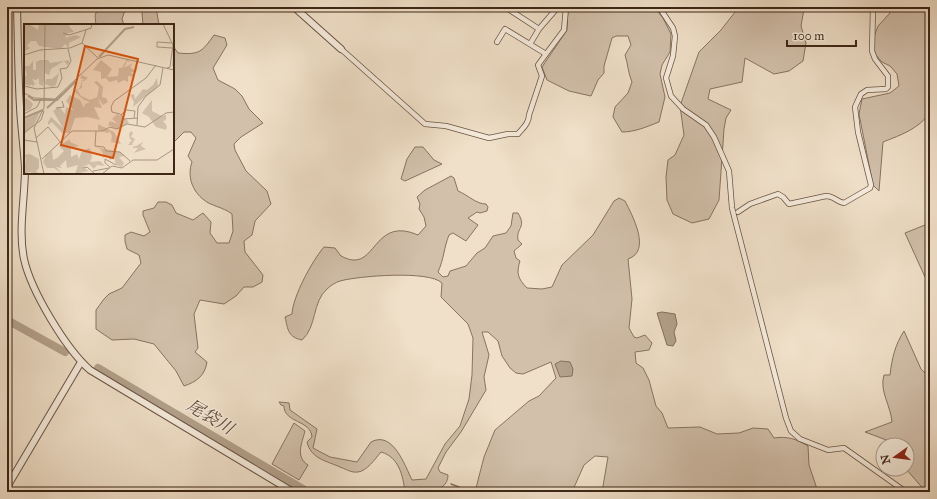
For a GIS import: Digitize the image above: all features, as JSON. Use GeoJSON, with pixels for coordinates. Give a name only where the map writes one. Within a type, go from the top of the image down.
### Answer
{"type":"FeatureCollection","features":[{"type":"Feature","properties":{"kind":"street"},"geometry":{"type":"LineString","coordinates":[[17,7],[18,76],[24,166],[22,240],[24,259],[42,301],[64,340],[81,362],[90,370],[293,492]]}},
{"type":"Feature","properties":{"kind":"street"},"geometry":{"type":"LineString","coordinates":[[294,7],[425,124],[446,126],[489,138],[508,134],[518,134],[529,120],[529,114],[542,76],[538,65],[564,30],[566,7]]}},
{"type":"Feature","properties":{"kind":"street"},"geometry":{"type":"LineString","coordinates":[[505,7],[539,29]]}},
{"type":"Feature","properties":{"kind":"street"},"geometry":{"type":"LineString","coordinates":[[530,44],[539,29],[558,7]]}},
{"type":"Feature","properties":{"kind":"street"},"geometry":{"type":"LineString","coordinates":[[659,7],[673,28],[675,36],[673,56],[666,78],[671,96],[683,109],[706,125],[714,136],[729,171],[732,208],[786,418],[791,431],[800,439],[828,450],[844,448],[906,492]]}},
{"type":"Feature","properties":{"kind":"street"},"geometry":{"type":"LineString","coordinates":[[738,212],[750,204],[778,194],[789,204],[826,196],[832,196],[840,203],[844,203],[870,188],[871,185],[858,132],[855,107],[861,94],[867,90],[886,89],[888,82],[888,76],[875,58],[872,50],[873,7]]}},
{"type":"Feature","properties":{"kind":"street"},"geometry":{"type":"LineString","coordinates":[[497,42],[505,29],[546,54]]}},
{"type":"Feature","properties":{"kind":"street"},"geometry":{"type":"LineString","coordinates":[[7,487],[81,362]]}},
{"type":"Feature","properties":{"kind":"shaded area"},"geometry":{"type":"Polygon","coordinates":[[[104,7],[126,7],[122,19],[124,24],[96,24],[96,12],[104,7]]]}},
{"type":"Feature","properties":{"kind":"shaded area"},"geometry":{"type":"Polygon","coordinates":[[[147,7],[156,7],[159,24],[143,24],[142,13],[147,7]]]}},
{"type":"Feature","properties":{"kind":"shaded area"},"geometry":{"type":"Polygon","coordinates":[[[568,7],[654,7],[663,18],[671,34],[670,52],[662,65],[660,74],[665,97],[659,122],[636,130],[622,132],[613,117],[615,107],[628,93],[632,82],[625,55],[631,45],[628,36],[616,36],[612,38],[604,66],[604,73],[598,80],[591,96],[569,91],[547,80],[542,67],[567,30],[568,7]]]}},
{"type":"Feature","properties":{"kind":"shaded area"},"geometry":{"type":"Polygon","coordinates":[[[739,7],[803,7],[804,9],[801,26],[806,43],[803,61],[789,71],[774,74],[745,58],[742,82],[710,89],[708,99],[731,110],[726,118],[724,129],[719,200],[709,219],[692,223],[673,214],[667,200],[666,177],[668,160],[675,155],[684,135],[680,106],[699,52],[721,30],[739,7]]]}},
{"type":"Feature","properties":{"kind":"shaded area"},"geometry":{"type":"Polygon","coordinates":[[[887,7],[930,7],[930,113],[915,127],[903,134],[883,142],[879,191],[873,185],[859,114],[862,99],[890,93],[899,86],[897,74],[890,66],[882,62],[875,54],[873,39],[878,26],[890,13],[887,7]]]}},
{"type":"Feature","properties":{"kind":"shaded area"},"geometry":{"type":"Polygon","coordinates":[[[214,35],[225,38],[227,45],[213,68],[218,80],[235,89],[242,96],[249,109],[263,123],[241,137],[234,144],[235,150],[246,171],[267,191],[271,204],[255,221],[252,235],[244,241],[245,252],[263,275],[262,282],[253,287],[244,287],[236,296],[224,304],[200,300],[194,314],[198,348],[195,352],[207,362],[202,375],[192,383],[184,386],[176,371],[154,344],[134,339],[112,340],[96,329],[96,310],[109,294],[122,288],[141,263],[139,255],[127,249],[125,235],[131,232],[144,236],[150,232],[143,215],[143,211],[154,208],[158,202],[166,202],[172,205],[176,213],[193,220],[203,213],[211,222],[210,233],[217,243],[229,243],[233,231],[232,214],[204,200],[196,192],[190,178],[192,162],[188,156],[196,138],[191,132],[184,132],[174,142],[174,47],[178,53],[195,53],[203,49],[214,35]]]}},
{"type":"Feature","properties":{"kind":"shaded area"},"geometry":{"type":"Polygon","coordinates":[[[415,147],[423,147],[434,160],[442,164],[405,181],[401,179],[407,159],[415,147]]]}},
{"type":"Feature","properties":{"kind":"shaded area"},"geometry":{"type":"Polygon","coordinates":[[[451,176],[454,178],[458,191],[475,201],[486,204],[488,207],[487,211],[480,213],[477,212],[468,218],[478,225],[466,241],[453,233],[449,235],[438,272],[443,277],[448,276],[450,271],[466,266],[477,253],[485,248],[493,236],[506,233],[511,226],[513,213],[518,213],[522,222],[518,232],[518,240],[522,244],[514,251],[516,258],[520,261],[518,272],[520,279],[527,288],[542,289],[552,287],[562,265],[593,235],[614,201],[619,198],[625,201],[635,223],[639,241],[639,249],[635,255],[628,259],[632,299],[629,328],[634,337],[637,338],[645,335],[652,343],[649,350],[635,352],[636,363],[643,368],[649,380],[656,406],[662,413],[668,428],[700,427],[717,434],[739,433],[753,428],[768,429],[774,438],[788,438],[800,442],[808,446],[809,465],[818,492],[602,492],[608,457],[595,456],[584,465],[572,492],[475,492],[484,457],[495,430],[529,401],[539,396],[556,378],[551,362],[523,374],[516,373],[510,368],[502,356],[498,341],[488,332],[482,332],[489,355],[484,377],[486,390],[461,432],[446,452],[438,468],[440,472],[448,475],[447,481],[443,486],[431,491],[405,492],[403,480],[396,463],[387,454],[381,452],[368,467],[361,471],[355,472],[349,471],[316,456],[309,448],[307,442],[312,437],[311,431],[303,424],[288,416],[285,412],[284,406],[279,402],[289,403],[290,410],[317,429],[313,448],[330,457],[357,462],[371,442],[379,440],[386,441],[397,451],[412,480],[426,479],[445,444],[460,426],[469,399],[472,375],[473,338],[468,324],[441,297],[442,283],[435,279],[423,276],[393,275],[362,277],[335,283],[322,294],[316,307],[313,322],[307,335],[302,340],[291,335],[285,317],[292,314],[299,289],[314,261],[324,247],[335,248],[341,256],[347,259],[361,259],[385,236],[394,232],[404,231],[418,235],[426,226],[424,217],[419,209],[420,204],[417,197],[425,190],[451,176]]]}},
{"type":"Feature","properties":{"kind":"shaded area"},"geometry":{"type":"Polygon","coordinates":[[[930,223],[930,282],[925,277],[905,233],[930,223]]]}},
{"type":"Feature","properties":{"kind":"shaded area"},"geometry":{"type":"Polygon","coordinates":[[[662,312],[675,314],[677,324],[674,332],[676,341],[673,346],[667,345],[657,313],[662,312]]]}},
{"type":"Feature","properties":{"kind":"shaded area"},"geometry":{"type":"Polygon","coordinates":[[[904,331],[921,369],[930,378],[930,492],[926,492],[913,477],[915,477],[915,437],[878,437],[865,432],[892,422],[890,410],[884,393],[883,381],[884,375],[890,375],[894,352],[904,331]]]}},
{"type":"Feature","properties":{"kind":"shaded area"},"geometry":{"type":"Polygon","coordinates":[[[561,361],[570,362],[573,369],[572,376],[560,377],[555,364],[561,361]]]}},
{"type":"Feature","properties":{"kind":"shaded area"},"geometry":{"type":"Polygon","coordinates":[[[294,423],[305,431],[300,450],[304,462],[308,465],[299,480],[272,464],[294,423]]]}},
{"type":"Feature","properties":{"kind":"waterway","name":"尾袋川"},"geometry":{"type":"LineString","coordinates":[[7,320],[65,352]]}},
{"type":"Feature","properties":{"kind":"waterway","name":"尾袋川"},"geometry":{"type":"LineString","coordinates":[[98,368],[308,492]]}},
{"type":"Feature","properties":{"kind":"waterway"},"geometry":{"type":"LineString","coordinates":[[451,484],[472,492]]}}]}
